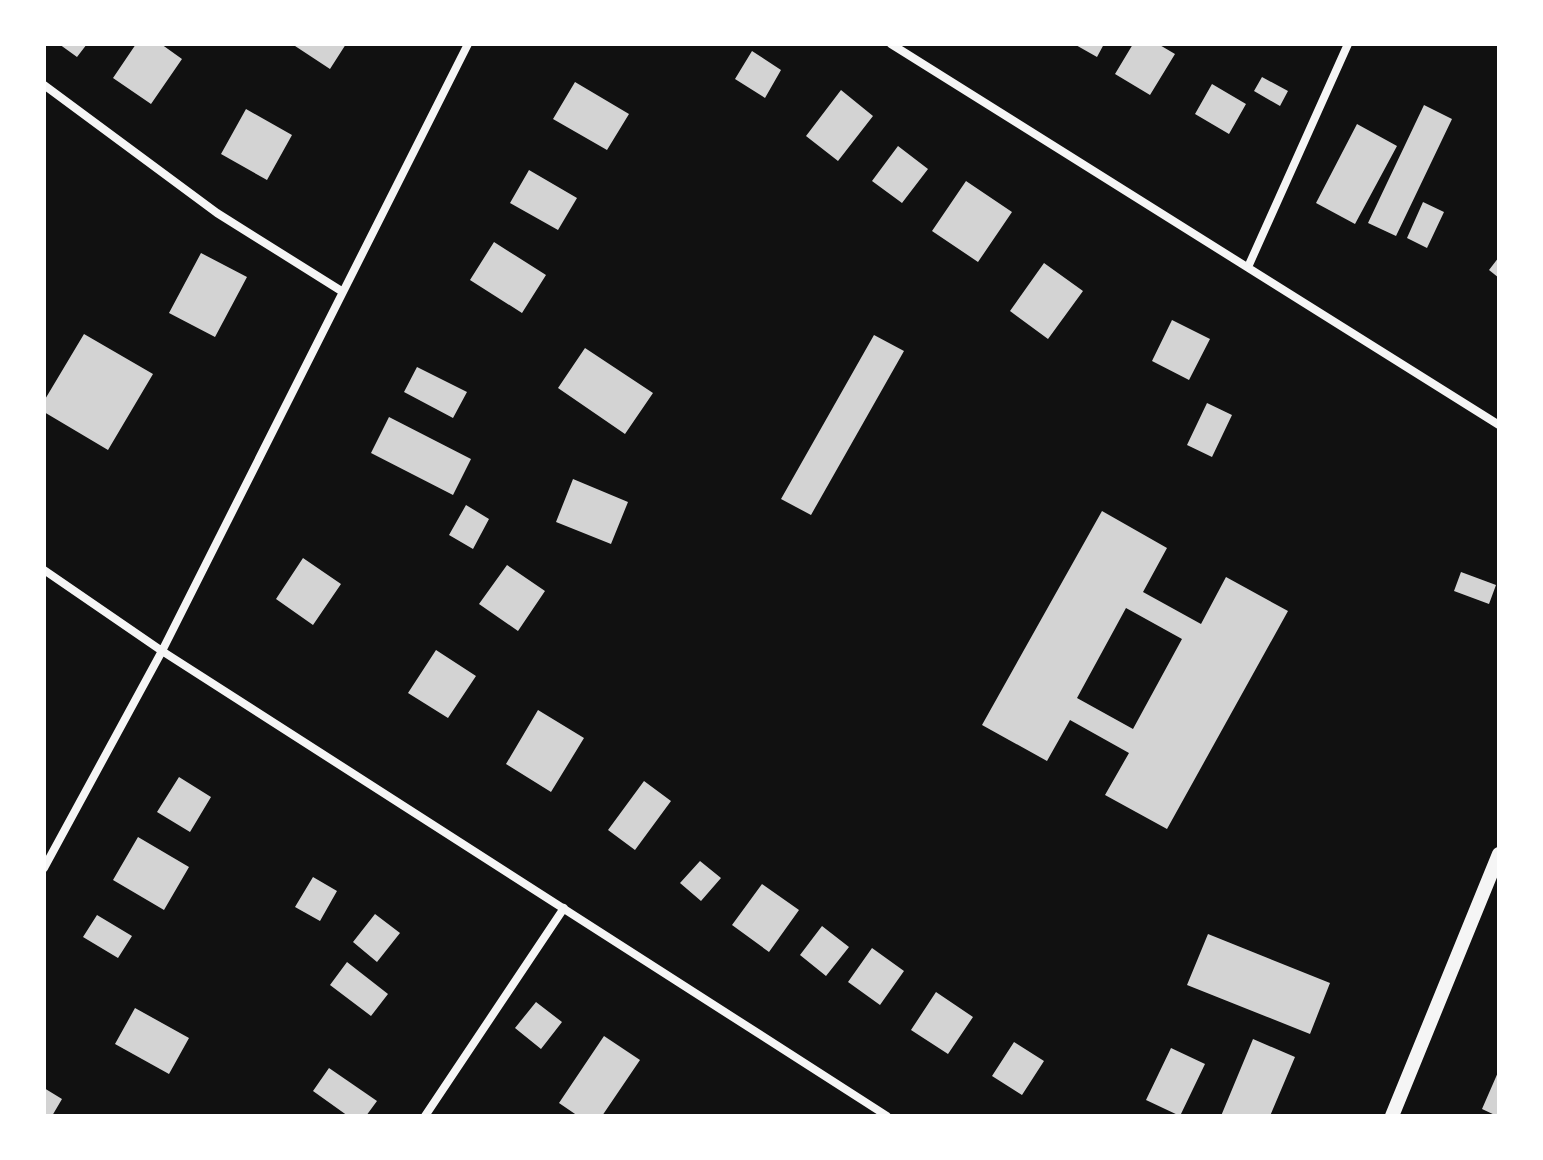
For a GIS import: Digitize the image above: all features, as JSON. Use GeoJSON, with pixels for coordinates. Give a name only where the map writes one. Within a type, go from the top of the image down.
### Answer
{"type":"FeatureCollection","features":[{"type":"Feature","properties":{"kind":"street"},"geometry":{"type":"LineString","coordinates":[[44,868],[162,651],[468,44]]}},
{"type":"Feature","properties":{"kind":"street"},"geometry":{"type":"LineString","coordinates":[[891,44],[1499,425]]}},
{"type":"Feature","properties":{"kind":"street"},"geometry":{"type":"LineString","coordinates":[[1248,267],[1348,44]]}},
{"type":"Feature","properties":{"kind":"street"},"geometry":{"type":"LineString","coordinates":[[44,85],[217,213],[343,292]]}},
{"type":"Feature","properties":{"kind":"street"},"geometry":{"type":"LineString","coordinates":[[44,570],[162,651],[887,1116]]}},
{"type":"Feature","properties":{"kind":"street"},"geometry":{"type":"LineString","coordinates":[[1392,1116],[1497,864]]}},
{"type":"Feature","properties":{"kind":"street"},"geometry":{"type":"LineString","coordinates":[[425,1116],[564,908]]}},
{"type":"Feature","properties":{"kind":"building"},"geometry":{"type":"Polygon","coordinates":[[[59,44],[87,44],[77,57],[59,44]]]}},
{"type":"Feature","properties":{"kind":"building"},"geometry":{"type":"Polygon","coordinates":[[[136,44],[161,44],[182,59],[151,104],[113,78],[136,44]]]}},
{"type":"Feature","properties":{"kind":"building"},"geometry":{"type":"Polygon","coordinates":[[[292,44],[346,44],[330,69],[292,44]]]}},
{"type":"Feature","properties":{"kind":"building"},"geometry":{"type":"Polygon","coordinates":[[[1074,44],[1104,44],[1097,57],[1074,44]]]}},
{"type":"Feature","properties":{"kind":"building"},"geometry":{"type":"Polygon","coordinates":[[[1133,44],[1158,44],[1175,54],[1150,95],[1115,74],[1133,44]]]}},
{"type":"Feature","properties":{"kind":"building"},"geometry":{"type":"Polygon","coordinates":[[[752,51],[781,70],[765,98],[735,79],[752,51]]]}},
{"type":"Feature","properties":{"kind":"building"},"geometry":{"type":"Polygon","coordinates":[[[1262,77],[1288,91],[1280,106],[1254,91],[1262,77]]]}},
{"type":"Feature","properties":{"kind":"building"},"geometry":{"type":"Polygon","coordinates":[[[575,82],[629,114],[607,150],[553,119],[575,82]]]}},
{"type":"Feature","properties":{"kind":"building"},"geometry":{"type":"Polygon","coordinates":[[[1212,84],[1246,104],[1229,134],[1195,114],[1212,84]]]}},
{"type":"Feature","properties":{"kind":"building"},"geometry":{"type":"Polygon","coordinates":[[[841,90],[873,116],[838,161],[806,136],[841,90]]]}},
{"type":"Feature","properties":{"kind":"building"},"geometry":{"type":"Polygon","coordinates":[[[1424,105],[1452,119],[1396,236],[1368,223],[1424,105]]]}},
{"type":"Feature","properties":{"kind":"building"},"geometry":{"type":"Polygon","coordinates":[[[246,109],[292,135],[267,180],[221,154],[246,109]]]}},
{"type":"Feature","properties":{"kind":"building"},"geometry":{"type":"Polygon","coordinates":[[[1357,124],[1397,146],[1355,224],[1316,203],[1357,124]]]}},
{"type":"Feature","properties":{"kind":"building"},"geometry":{"type":"Polygon","coordinates":[[[898,146],[928,169],[902,203],[872,181],[898,146]]]}},
{"type":"Feature","properties":{"kind":"building"},"geometry":{"type":"Polygon","coordinates":[[[529,170],[577,198],[558,230],[510,203],[529,170]]]}},
{"type":"Feature","properties":{"kind":"building"},"geometry":{"type":"Polygon","coordinates":[[[966,181],[1012,212],[978,262],[932,231],[966,181]]]}},
{"type":"Feature","properties":{"kind":"building"},"geometry":{"type":"Polygon","coordinates":[[[1423,202],[1444,212],[1427,248],[1407,238],[1423,202]]]}},
{"type":"Feature","properties":{"kind":"building"},"geometry":{"type":"Polygon","coordinates":[[[494,242],[546,275],[522,313],[470,280],[494,242]]]}},
{"type":"Feature","properties":{"kind":"building"},"geometry":{"type":"Polygon","coordinates":[[[201,253],[247,277],[215,337],[169,313],[201,253]]]}},
{"type":"Feature","properties":{"kind":"building"},"geometry":{"type":"Polygon","coordinates":[[[1499,257],[1499,278],[1489,270],[1499,257]]]}},
{"type":"Feature","properties":{"kind":"building"},"geometry":{"type":"Polygon","coordinates":[[[1044,263],[1083,291],[1048,339],[1010,311],[1044,263]]]}},
{"type":"Feature","properties":{"kind":"building"},"geometry":{"type":"Polygon","coordinates":[[[1172,320],[1210,339],[1189,380],[1152,361],[1172,320]]]}},
{"type":"Feature","properties":{"kind":"building"},"geometry":{"type":"Polygon","coordinates":[[[84,334],[153,374],[108,450],[44,412],[44,401],[84,334]]]}},
{"type":"Feature","properties":{"kind":"building"},"geometry":{"type":"Polygon","coordinates":[[[874,335],[904,351],[811,515],[781,499],[874,335]]]}},
{"type":"Feature","properties":{"kind":"building"},"geometry":{"type":"Polygon","coordinates":[[[585,348],[653,393],[625,434],[558,388],[585,348]]]}},
{"type":"Feature","properties":{"kind":"building"},"geometry":{"type":"Polygon","coordinates":[[[417,367],[467,392],[453,418],[404,392],[417,367]]]}},
{"type":"Feature","properties":{"kind":"building"},"geometry":{"type":"Polygon","coordinates":[[[1207,403],[1232,415],[1212,457],[1187,445],[1207,403]]]}},
{"type":"Feature","properties":{"kind":"building"},"geometry":{"type":"Polygon","coordinates":[[[389,417],[471,459],[453,495],[371,453],[389,417]]]}},
{"type":"Feature","properties":{"kind":"building"},"geometry":{"type":"Polygon","coordinates":[[[573,479],[628,502],[611,544],[556,522],[573,479]]]}},
{"type":"Feature","properties":{"kind":"building"},"geometry":{"type":"Polygon","coordinates":[[[466,505],[489,519],[473,549],[449,535],[466,505]]]}},
{"type":"Feature","properties":{"kind":"building"},"geometry":{"type":"Polygon","coordinates":[[[1102,511],[1167,548],[1143,592],[1201,624],[1226,577],[1288,611],[1167,829],[1105,795],[1129,753],[1070,720],[1047,761],[982,725],[1102,511]],[[1126,608],[1077,698],[1133,729],[1182,639],[1126,608]]]}},
{"type":"Feature","properties":{"kind":"building"},"geometry":{"type":"Polygon","coordinates":[[[303,558],[341,584],[313,625],[276,599],[303,558]]]}},
{"type":"Feature","properties":{"kind":"building"},"geometry":{"type":"Polygon","coordinates":[[[507,565],[545,591],[518,631],[479,604],[507,565]]]}},
{"type":"Feature","properties":{"kind":"building"},"geometry":{"type":"Polygon","coordinates":[[[1461,572],[1496,585],[1489,604],[1454,591],[1461,572]]]}},
{"type":"Feature","properties":{"kind":"building"},"geometry":{"type":"Polygon","coordinates":[[[436,650],[476,676],[448,718],[408,693],[436,650]]]}},
{"type":"Feature","properties":{"kind":"building"},"geometry":{"type":"Polygon","coordinates":[[[538,710],[584,738],[551,792],[506,764],[538,710]]]}},
{"type":"Feature","properties":{"kind":"building"},"geometry":{"type":"Polygon","coordinates":[[[179,777],[211,797],[190,832],[157,812],[179,777]]]}},
{"type":"Feature","properties":{"kind":"building"},"geometry":{"type":"Polygon","coordinates":[[[644,781],[671,801],[635,850],[608,830],[644,781]]]}},
{"type":"Feature","properties":{"kind":"building"},"geometry":{"type":"Polygon","coordinates":[[[138,837],[189,867],[164,910],[113,880],[138,837]]]}},
{"type":"Feature","properties":{"kind":"building"},"geometry":{"type":"Polygon","coordinates":[[[700,861],[721,878],[701,901],[680,883],[700,861]]]}},
{"type":"Feature","properties":{"kind":"building"},"geometry":{"type":"Polygon","coordinates":[[[313,877],[337,891],[320,921],[295,907],[313,877]]]}},
{"type":"Feature","properties":{"kind":"building"},"geometry":{"type":"Polygon","coordinates":[[[762,884],[799,910],[769,952],[732,925],[762,884]]]}},
{"type":"Feature","properties":{"kind":"building"},"geometry":{"type":"Polygon","coordinates":[[[375,914],[400,933],[377,962],[353,942],[375,914]]]}},
{"type":"Feature","properties":{"kind":"building"},"geometry":{"type":"Polygon","coordinates":[[[97,915],[132,936],[118,958],[83,937],[97,915]]]}},
{"type":"Feature","properties":{"kind":"building"},"geometry":{"type":"Polygon","coordinates":[[[822,926],[849,947],[826,976],[800,955],[822,926]]]}},
{"type":"Feature","properties":{"kind":"building"},"geometry":{"type":"Polygon","coordinates":[[[1208,934],[1330,983],[1310,1034],[1187,985],[1208,934]]]}},
{"type":"Feature","properties":{"kind":"building"},"geometry":{"type":"Polygon","coordinates":[[[872,948],[904,971],[880,1005],[848,982],[872,948]]]}},
{"type":"Feature","properties":{"kind":"building"},"geometry":{"type":"Polygon","coordinates":[[[347,962],[388,994],[371,1016],[330,985],[347,962]]]}},
{"type":"Feature","properties":{"kind":"building"},"geometry":{"type":"Polygon","coordinates":[[[936,992],[973,1017],[948,1054],[911,1030],[936,992]]]}},
{"type":"Feature","properties":{"kind":"building"},"geometry":{"type":"Polygon","coordinates":[[[536,1002],[562,1022],[541,1049],[515,1028],[536,1002]]]}},
{"type":"Feature","properties":{"kind":"building"},"geometry":{"type":"Polygon","coordinates":[[[135,1008],[189,1038],[169,1074],[115,1044],[135,1008]]]}},
{"type":"Feature","properties":{"kind":"building"},"geometry":{"type":"Polygon","coordinates":[[[604,1036],[640,1060],[602,1116],[578,1116],[559,1103],[604,1036]]]}},
{"type":"Feature","properties":{"kind":"building"},"geometry":{"type":"Polygon","coordinates":[[[1253,1039],[1295,1057],[1270,1116],[1221,1116],[1253,1039]]]}},
{"type":"Feature","properties":{"kind":"building"},"geometry":{"type":"Polygon","coordinates":[[[1014,1042],[1044,1061],[1022,1095],[992,1076],[1014,1042]]]}},
{"type":"Feature","properties":{"kind":"building"},"geometry":{"type":"Polygon","coordinates":[[[1171,1048],[1205,1064],[1180,1116],[1146,1100],[1171,1048]]]}},
{"type":"Feature","properties":{"kind":"building"},"geometry":{"type":"Polygon","coordinates":[[[329,1068],[377,1101],[366,1116],[348,1116],[313,1091],[329,1068]]]}},
{"type":"Feature","properties":{"kind":"building"},"geometry":{"type":"Polygon","coordinates":[[[1499,1070],[1499,1116],[1497,1116],[1482,1109],[1499,1070]]]}},
{"type":"Feature","properties":{"kind":"building"},"geometry":{"type":"Polygon","coordinates":[[[44,1088],[62,1099],[52,1116],[44,1116],[44,1088]]]}}]}
